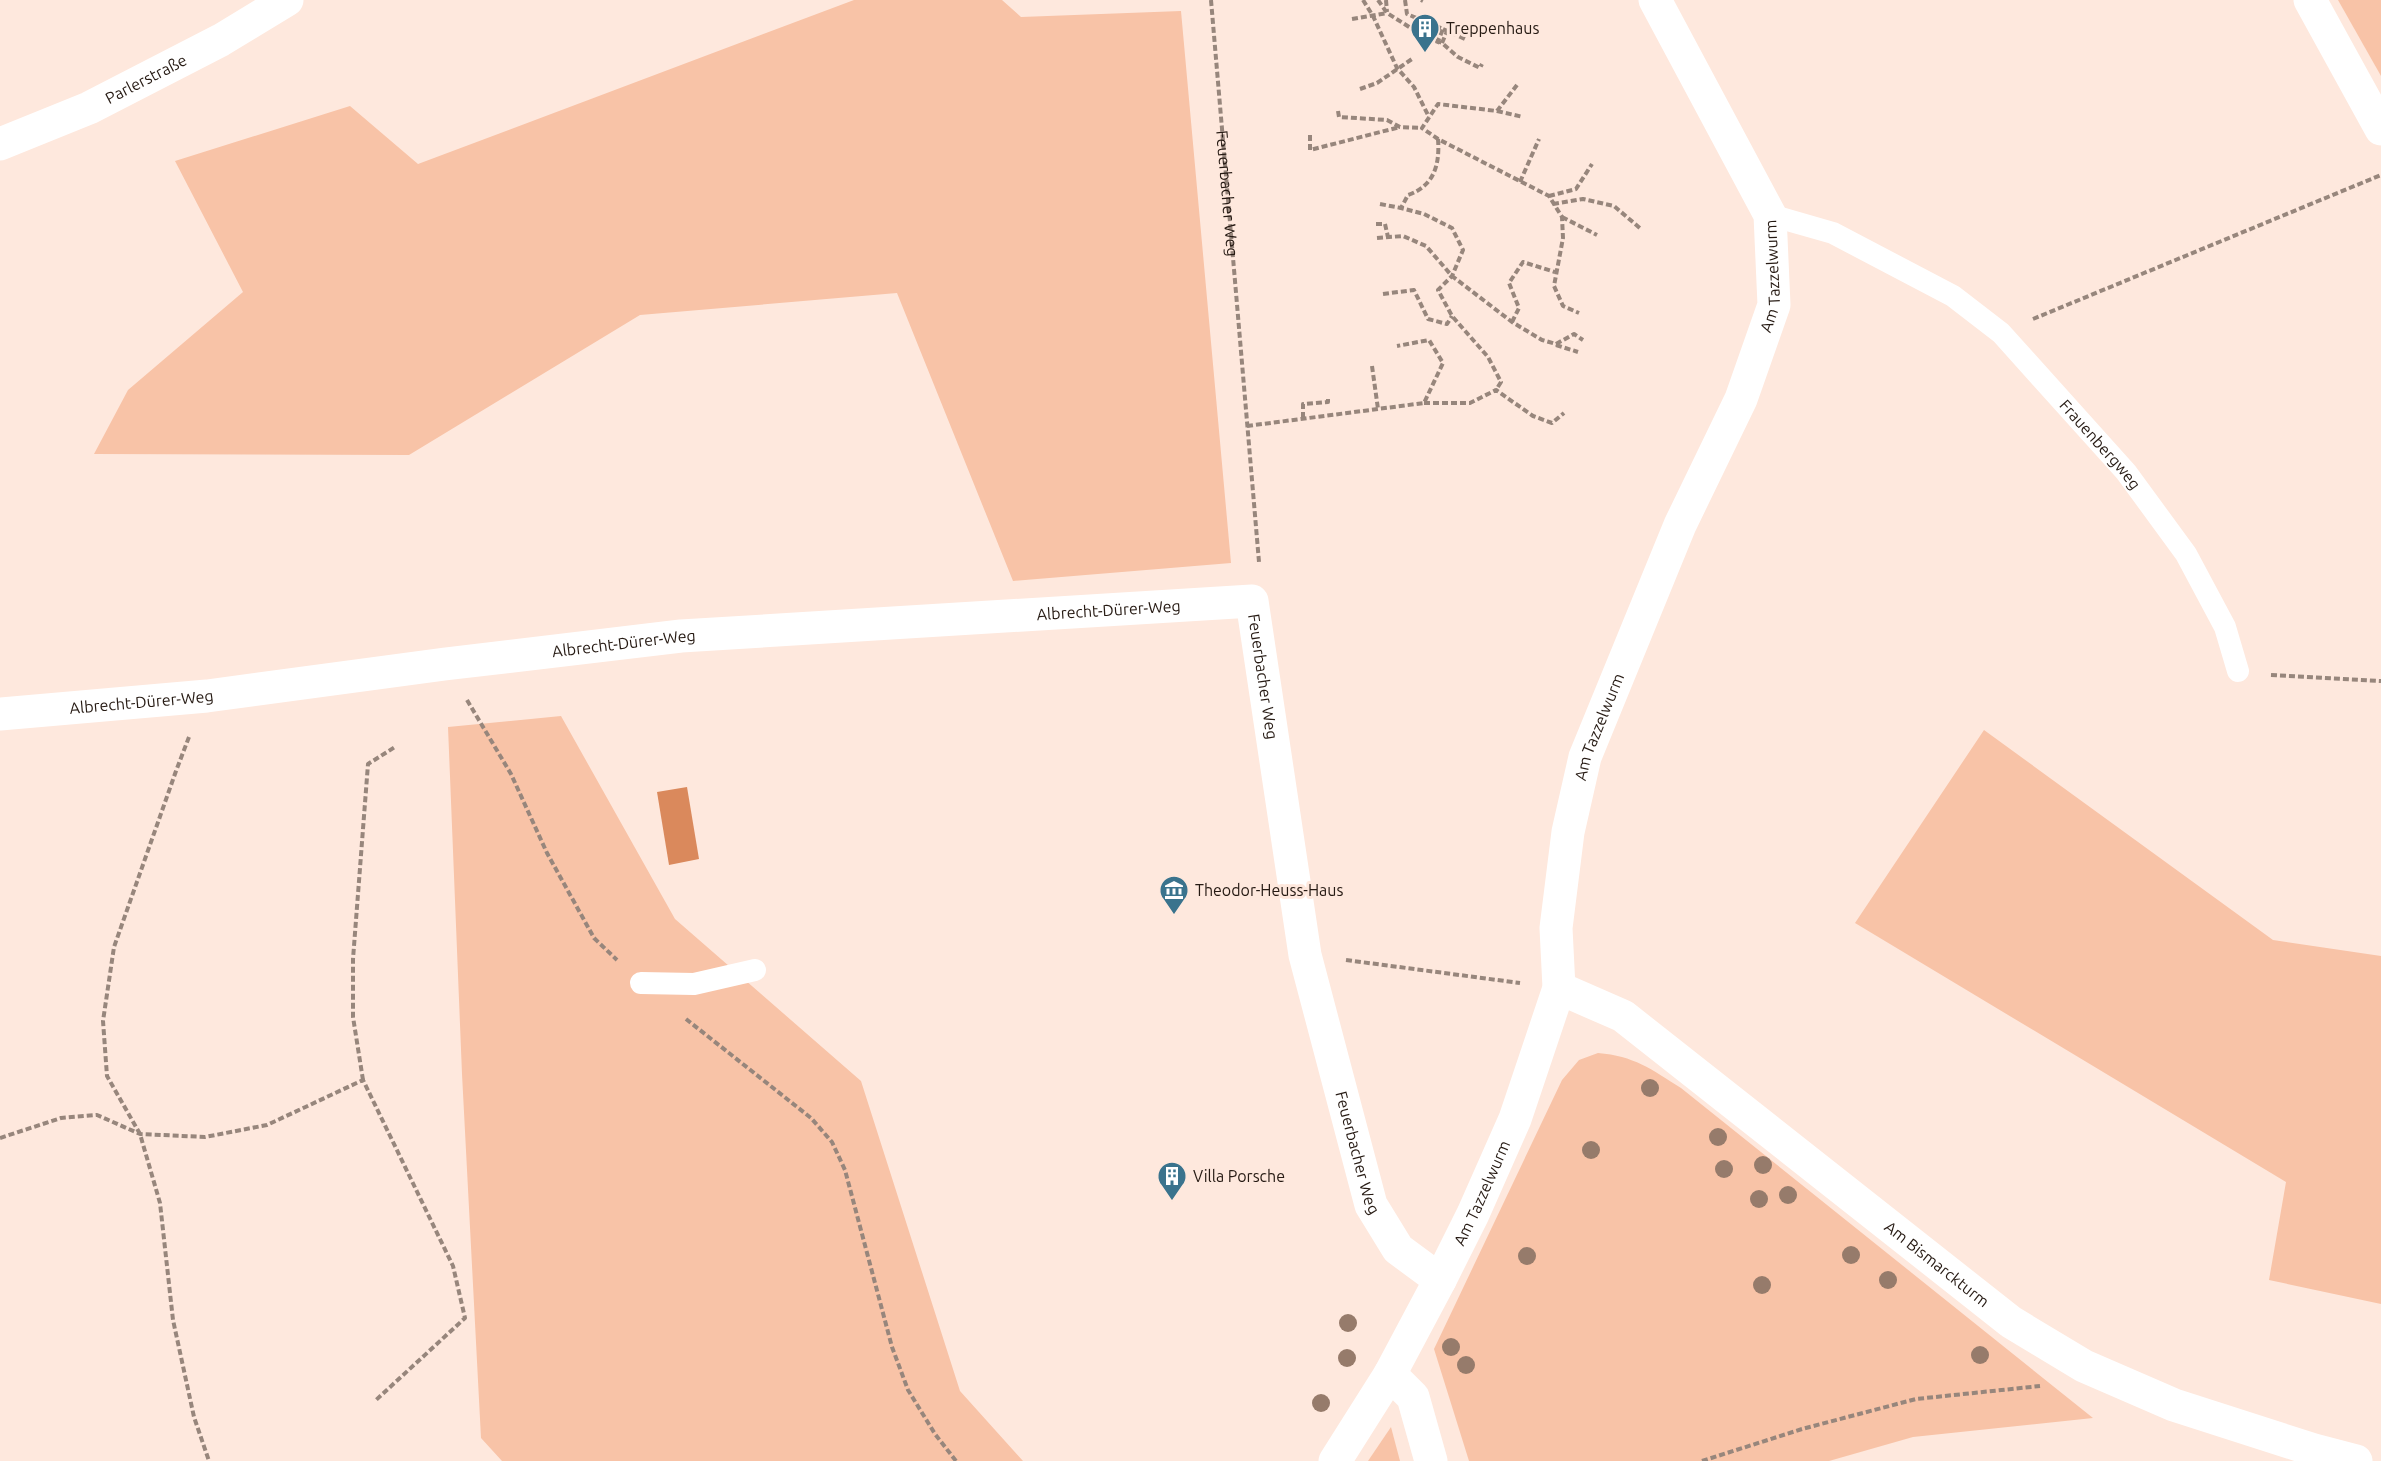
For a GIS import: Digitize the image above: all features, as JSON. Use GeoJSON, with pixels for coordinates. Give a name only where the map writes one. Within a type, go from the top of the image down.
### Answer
{"type":"FeatureCollection","features":[{"type":"Feature","properties":{"kind":"street","name":"Parlerstraße"},"geometry":{"type":"LineString","coordinates":[[0,144],[89,108],[221,40],[287,0]]}},
{"type":"Feature","properties":{"kind":"street","name":"Am Tazzelwurm"},"geometry":{"type":"LineString","coordinates":[[1335,1461],[1390,1374],[1440,1280],[1473,1214],[1515,1119],[1559,988],[1556,928],[1568,832],[1585,757],[1680,525],[1741,399],[1774,305],[1770,215],[1655,0]]}},
{"type":"Feature","properties":{"kind":"street"},"geometry":{"type":"LineString","coordinates":[[2310,0],[2381,129]]}},
{"type":"Feature","properties":{"kind":"street","name":"Albrecht-Dürer-Weg"},"geometry":{"type":"LineString","coordinates":[[0,714],[207,696],[445,664],[681,636],[1252,601]]}},
{"type":"Feature","properties":{"kind":"street","name":"Feuerbacher Weg"},"geometry":{"type":"LineString","coordinates":[[1252,601],[1305,955],[1371,1205],[1398,1249],[1440,1280]]}},
{"type":"Feature","properties":{"kind":"street","name":"Am Bismarckturm"},"geometry":{"type":"LineString","coordinates":[[1559,988],[1623,1016],[2011,1322],[2084,1366],[2174,1405],[2314,1450],[2356,1461]]}},
{"type":"Feature","properties":{"kind":"street"},"geometry":{"type":"LineString","coordinates":[[1390,1374],[1413,1397],[1431,1461]]}},
{"type":"Feature","properties":{"kind":"lane","name":"Frauenbergweg"},"geometry":{"type":"LineString","coordinates":[[1770,215],[1833,233],[1953,296],[2001,333],[2126,472],[2186,554],[2225,627],[2238,671]]}},
{"type":"Feature","properties":{"kind":"lane"},"geometry":{"type":"LineString","coordinates":[[641,983],[694,984],[755,970]]}},
{"type":"Feature","properties":{"kind":"path","name":"Feuerbacher Weg"},"geometry":{"type":"LineString","coordinates":[[1210,0],[1259,572],[1252,601]]}},
{"type":"Feature","properties":{"kind":"path"},"geometry":{"type":"LineString","coordinates":[[1363,0],[1397,68],[1414,87],[1429,117]]}},
{"type":"Feature","properties":{"kind":"path"},"geometry":{"type":"LineString","coordinates":[[1378,0],[1387,13],[1421,37],[1480,68],[1482,64]]}},
{"type":"Feature","properties":{"kind":"path"},"geometry":{"type":"LineString","coordinates":[[1386,0],[1387,13]]}},
{"type":"Feature","properties":{"kind":"path"},"geometry":{"type":"LineString","coordinates":[[1405,0],[1407,14],[1467,40]]}},
{"type":"Feature","properties":{"kind":"path"},"geometry":{"type":"LineString","coordinates":[[1352,19],[1387,13]]}},
{"type":"Feature","properties":{"kind":"path"},"geometry":{"type":"LineString","coordinates":[[1438,44],[1450,24]]}},
{"type":"Feature","properties":{"kind":"path"},"geometry":{"type":"LineString","coordinates":[[1360,89],[1377,82],[1412,59]]}},
{"type":"Feature","properties":{"kind":"path"},"geometry":{"type":"LineString","coordinates":[[1497,111],[1517,85]]}},
{"type":"Feature","properties":{"kind":"path"},"geometry":{"type":"LineString","coordinates":[[1422,128],[1438,104],[1497,111],[1523,117]]}},
{"type":"Feature","properties":{"kind":"path"},"geometry":{"type":"LineString","coordinates":[[1338,111],[1339,117],[1387,120],[1400,127]]}},
{"type":"Feature","properties":{"kind":"path"},"geometry":{"type":"LineString","coordinates":[[1310,135],[1310,150],[1400,127],[1422,128],[1438,139],[1549,196],[1562,217],[1597,235]]}},
{"type":"Feature","properties":{"kind":"path"},"geometry":{"type":"LineString","coordinates":[[1401,208],[1408,195],[1421,190],[1434,174],[1438,139]]}},
{"type":"Feature","properties":{"kind":"path"},"geometry":{"type":"LineString","coordinates":[[1520,182],[1539,140]]}},
{"type":"Feature","properties":{"kind":"path"},"geometry":{"type":"LineString","coordinates":[[1549,196],[1576,189],[1592,164]]}},
{"type":"Feature","properties":{"kind":"path"},"geometry":{"type":"LineString","coordinates":[[2001,333],[2381,175]]}},
{"type":"Feature","properties":{"kind":"path"},"geometry":{"type":"LineString","coordinates":[[1553,204],[1583,199],[1614,206],[1641,229]]}},
{"type":"Feature","properties":{"kind":"path"},"geometry":{"type":"LineString","coordinates":[[1247,426],[1424,403],[1470,404],[1496,390],[1500,382],[1488,357],[1452,316],[1438,290],[1452,276],[1463,250],[1452,228],[1424,214],[1380,204]]}},
{"type":"Feature","properties":{"kind":"path"},"geometry":{"type":"LineString","coordinates":[[1562,217],[1563,238],[1554,286],[1563,306],[1579,313]]}},
{"type":"Feature","properties":{"kind":"path"},"geometry":{"type":"LineString","coordinates":[[1376,224],[1385,224],[1388,237]]}},
{"type":"Feature","properties":{"kind":"path"},"geometry":{"type":"LineString","coordinates":[[1377,238],[1402,236],[1426,246],[1452,276],[1512,322],[1542,340],[1578,352]]}},
{"type":"Feature","properties":{"kind":"path"},"geometry":{"type":"LineString","coordinates":[[1512,322],[1519,308],[1509,283],[1523,262],[1555,272]]}},
{"type":"Feature","properties":{"kind":"path"},"geometry":{"type":"LineString","coordinates":[[1383,294],[1414,290],[1428,319],[1447,324],[1452,316]]}},
{"type":"Feature","properties":{"kind":"path"},"geometry":{"type":"LineString","coordinates":[[1556,344],[1574,334],[1583,340]]}},
{"type":"Feature","properties":{"kind":"path"},"geometry":{"type":"LineString","coordinates":[[1396,346],[1429,340],[1443,363],[1424,403]]}},
{"type":"Feature","properties":{"kind":"path"},"geometry":{"type":"LineString","coordinates":[[1372,366],[1378,409]]}},
{"type":"Feature","properties":{"kind":"path"},"geometry":{"type":"LineString","coordinates":[[1496,390],[1533,416],[1552,423],[1564,413]]}},
{"type":"Feature","properties":{"kind":"path"},"geometry":{"type":"LineString","coordinates":[[1304,418],[1303,404],[1328,402],[1328,397]]}},
{"type":"Feature","properties":{"kind":"path"},"geometry":{"type":"LineString","coordinates":[[445,664],[511,774],[547,853],[594,938],[641,983],[811,1118],[832,1142],[845,1170],[892,1347],[908,1390],[935,1434],[956,1461]]}},
{"type":"Feature","properties":{"kind":"path"},"geometry":{"type":"LineString","coordinates":[[2238,671],[2283,676],[2381,681]]}},
{"type":"Feature","properties":{"kind":"path"},"geometry":{"type":"LineString","coordinates":[[207,696],[176,771],[114,947],[103,1021],[107,1076],[140,1134],[160,1203],[173,1320],[194,1417],[209,1461]]}},
{"type":"Feature","properties":{"kind":"path"},"geometry":{"type":"LineString","coordinates":[[376,1400],[465,1318],[453,1266],[363,1080],[353,1017],[353,959],[368,765],[395,747]]}},
{"type":"Feature","properties":{"kind":"path"},"geometry":{"type":"LineString","coordinates":[[1305,955],[1559,988]]}},
{"type":"Feature","properties":{"kind":"path"},"geometry":{"type":"LineString","coordinates":[[0,1138],[61,1118],[97,1114],[140,1134],[205,1137],[267,1125],[363,1080]]}},
{"type":"Feature","properties":{"kind":"path"},"geometry":{"type":"LineString","coordinates":[[1702,1461],[1802,1429],[1916,1399],[2046,1385],[2084,1366]]}},
{"type":"Feature","properties":{"kind":"shaded area"},"geometry":{"type":"Polygon","coordinates":[[[854,0],[1002,0],[1021,17],[1181,11],[1231,563],[1013,581],[897,293],[640,315],[409,455],[94,454],[128,390],[243,292],[175,161],[350,106],[418,164],[854,0]]]}},
{"type":"Feature","properties":{"kind":"shaded area"},"geometry":{"type":"Polygon","coordinates":[[[2338,0],[2381,0],[2381,76],[2338,0]]]}},
{"type":"Feature","properties":{"kind":"shaded area"},"geometry":{"type":"Polygon","coordinates":[[[561,716],[675,919],[861,1081],[960,1391],[1023,1461],[502,1461],[481,1438],[462,1074],[448,727],[561,716]]]}},
{"type":"Feature","properties":{"kind":"shaded area"},"geometry":{"type":"Polygon","coordinates":[[[1984,730],[2273,940],[2381,956],[2381,1304],[2269,1280],[2286,1182],[1855,923],[1984,730]]]}},
{"type":"Feature","properties":{"kind":"shaded area"},"geometry":{"type":"Polygon","coordinates":[[[687,787],[699,859],[669,865],[657,792],[687,787]]]}},
{"type":"Feature","properties":{"kind":"shaded area"},"geometry":{"type":"Polygon","coordinates":[[[1598,1053],[1632,1060],[1681,1088],[2093,1418],[1913,1437],[1829,1461],[1469,1461],[1434,1349],[1562,1080],[1579,1060],[1598,1053]]]}},
{"type":"Feature","properties":{"kind":"shaded area"},"geometry":{"type":"Polygon","coordinates":[[[1391,1427],[1400,1461],[1368,1461],[1391,1427]]]}},
{"type":"Feature","properties":{"kind":"place","name":"Treppenhaus"},"geometry":{"type":"Point","coordinates":[1425,54]}},
{"type":"Feature","properties":{"kind":"place","name":"Theodor-Heuss-Haus"},"geometry":{"type":"Point","coordinates":[1174,916]}},
{"type":"Feature","properties":{"kind":"place","name":"Villa Porsche"},"geometry":{"type":"Point","coordinates":[1172,1202]}}]}
